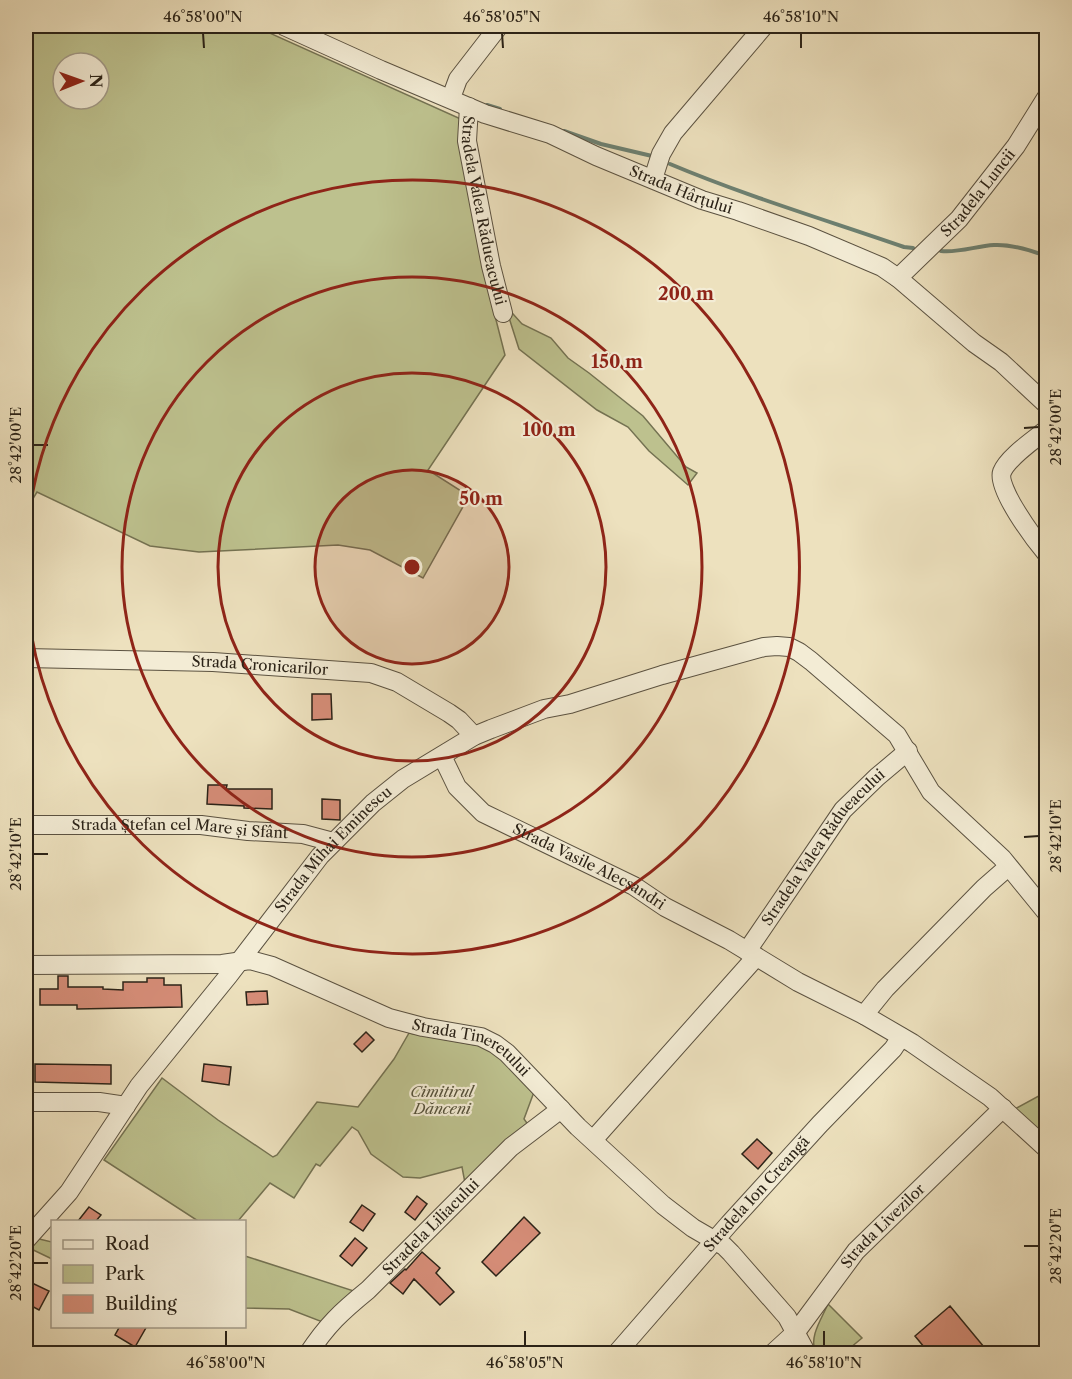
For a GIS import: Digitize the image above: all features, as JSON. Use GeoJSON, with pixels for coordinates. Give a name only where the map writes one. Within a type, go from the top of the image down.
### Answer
{"type":"FeatureCollection","features":[{"type":"Feature","properties":{"kind":"street","name":"Strada Hârțului"},"geometry":{"type":"LineString","coordinates":[[284,26],[470,107],[550,134],[596,156],[702,200],[834,246],[882,267],[974,343],[1001,362],[1047,404]]}},
{"type":"Feature","properties":{"kind":"street"},"geometry":{"type":"LineString","coordinates":[[451,98],[458,79],[499,26]]}},
{"type":"Feature","properties":{"kind":"street"},"geometry":{"type":"LineString","coordinates":[[653,179],[661,154],[674,133],[764,26]]}},
{"type":"Feature","properties":{"kind":"street","name":"Stradela Luncii"},"geometry":{"type":"LineString","coordinates":[[898,278],[958,219],[1016,147],[1047,98]]}},
{"type":"Feature","properties":{"kind":"street","name":"Stradela Valea Rădueacului"},"geometry":{"type":"LineString","coordinates":[[470,107],[467,141],[491,266],[503,313]]}},
{"type":"Feature","properties":{"kind":"street"},"geometry":{"type":"LineString","coordinates":[[1047,430],[1017,454],[1005,467],[1001,480],[1009,498],[1047,553]]}},
{"type":"Feature","properties":{"kind":"street","name":"Strada Mihai Eminescu"},"geometry":{"type":"LineString","coordinates":[[26,1240],[69,1192],[140,1086],[333,842],[388,790],[474,736],[544,710],[662,675],[764,647],[777,646],[789,647],[799,652],[880,719],[897,735],[908,751]]}},
{"type":"Feature","properties":{"kind":"street","name":"Strada Cronicarilor"},"geometry":{"type":"LineString","coordinates":[[26,658],[205,662],[371,673],[397,682],[449,713],[474,736]]}},
{"type":"Feature","properties":{"kind":"street"},"geometry":{"type":"LineString","coordinates":[[908,751],[931,792],[1002,858],[1047,912]]}},
{"type":"Feature","properties":{"kind":"street","name":"Stradela Valea Rădueacului"},"geometry":{"type":"LineString","coordinates":[[751,954],[843,810],[908,751]]}},
{"type":"Feature","properties":{"kind":"street","name":"Strada Vasile Alecsandri"},"geometry":{"type":"LineString","coordinates":[[442,756],[457,787],[483,813],[634,886],[664,907],[798,982],[864,1015],[962,1076],[1003,1108],[1047,1148]]}},
{"type":"Feature","properties":{"kind":"street","name":"Strada Ștefan cel Mare și Sfânt"},"geometry":{"type":"LineString","coordinates":[[26,825],[201,825],[248,831],[303,834],[333,842]]}},
{"type":"Feature","properties":{"kind":"street"},"geometry":{"type":"LineString","coordinates":[[864,1015],[885,989],[984,888],[1008,867]]}},
{"type":"Feature","properties":{"kind":"street"},"geometry":{"type":"LineString","coordinates":[[593,1140],[751,954]]}},
{"type":"Feature","properties":{"kind":"street","name":"Strada Tineretului"},"geometry":{"type":"LineString","coordinates":[[26,965],[222,964],[250,960],[272,966],[389,1018],[423,1028],[481,1037],[507,1053],[561,1109],[663,1205],[731,1253],[787,1317],[807,1353]]}},
{"type":"Feature","properties":{"kind":"street","name":"Stradela Ion Creangă"},"geometry":{"type":"LineString","coordinates":[[616,1353],[714,1240],[820,1124],[893,1049],[901,1037]]}},
{"type":"Feature","properties":{"kind":"street"},"geometry":{"type":"LineString","coordinates":[[26,1102],[99,1102],[126,1107]]}},
{"type":"Feature","properties":{"kind":"street","name":"Strada Livezilor"},"geometry":{"type":"LineString","coordinates":[[772,1353],[796,1332],[856,1251],[1003,1108]]}},
{"type":"Feature","properties":{"kind":"street","name":"Stradela Liliacului"},"geometry":{"type":"LineString","coordinates":[[308,1353],[321,1334],[342,1311],[368,1290],[511,1147],[561,1109]]}},
{"type":"Feature","properties":{"kind":"green space"},"geometry":{"type":"Polygon","coordinates":[[[26,26],[254,26],[463,120],[494,312],[505,355],[428,470],[469,496],[423,578],[370,550],[338,545],[199,552],[150,546],[37,492],[26,510],[26,26]]]}},
{"type":"Feature","properties":{"kind":"green space"},"geometry":{"type":"Polygon","coordinates":[[[505,305],[522,324],[551,338],[568,358],[643,416],[686,467],[697,473],[688,485],[649,451],[628,427],[597,410],[519,349],[505,305]]]}},
{"type":"Feature","properties":{"kind":"green space","name":"Cimitirul Dănceni"},"geometry":{"type":"Polygon","coordinates":[[[409,1033],[492,1048],[534,1092],[524,1119],[529,1126],[465,1183],[462,1167],[420,1178],[403,1177],[371,1154],[358,1131],[352,1127],[320,1166],[316,1164],[294,1198],[270,1183],[239,1220],[196,1220],[104,1160],[162,1078],[273,1157],[277,1155],[317,1102],[358,1107],[394,1059],[409,1033]]]}},
{"type":"Feature","properties":{"kind":"green space"},"geometry":{"type":"Polygon","coordinates":[[[1046,1092],[1046,1121],[1041,1134],[1013,1110],[1046,1092]]]}},
{"type":"Feature","properties":{"kind":"green space"},"geometry":{"type":"Polygon","coordinates":[[[35,1238],[51,1242],[51,1259],[27,1247],[35,1238]]]}},
{"type":"Feature","properties":{"kind":"green space"},"geometry":{"type":"Polygon","coordinates":[[[246,1256],[357,1292],[325,1323],[289,1309],[246,1308],[246,1256]]]}},
{"type":"Feature","properties":{"kind":"green space"},"geometry":{"type":"Polygon","coordinates":[[[828,1304],[862,1338],[844,1353],[816,1353],[814,1347],[817,1328],[828,1304]]]}},
{"type":"Feature","properties":{"kind":"building"},"geometry":{"type":"Polygon","coordinates":[[[312,694],[331,694],[332,719],[312,720],[312,694]]]}},
{"type":"Feature","properties":{"kind":"building"},"geometry":{"type":"Polygon","coordinates":[[[208,785],[227,785],[226,789],[272,789],[272,809],[207,804],[208,785]]]}},
{"type":"Feature","properties":{"kind":"building"},"geometry":{"type":"Polygon","coordinates":[[[322,799],[340,800],[340,820],[322,819],[322,799]]]}},
{"type":"Feature","properties":{"kind":"building"},"geometry":{"type":"Polygon","coordinates":[[[58,976],[68,976],[68,987],[103,987],[103,989],[123,990],[123,982],[147,982],[147,978],[164,978],[164,985],[181,985],[182,1007],[77,1009],[77,1005],[40,1005],[40,989],[58,989],[58,976]]]}},
{"type":"Feature","properties":{"kind":"building"},"geometry":{"type":"Polygon","coordinates":[[[267,991],[268,1004],[247,1005],[246,992],[267,991]]]}},
{"type":"Feature","properties":{"kind":"building"},"geometry":{"type":"Polygon","coordinates":[[[366,1032],[374,1040],[362,1052],[354,1044],[366,1032]]]}},
{"type":"Feature","properties":{"kind":"building"},"geometry":{"type":"Polygon","coordinates":[[[35,1064],[111,1065],[111,1084],[35,1082],[35,1064]]]}},
{"type":"Feature","properties":{"kind":"building"},"geometry":{"type":"Polygon","coordinates":[[[204,1064],[231,1067],[229,1085],[202,1081],[204,1064]]]}},
{"type":"Feature","properties":{"kind":"building"},"geometry":{"type":"Polygon","coordinates":[[[757,1139],[772,1153],[758,1169],[742,1154],[757,1139]]]}},
{"type":"Feature","properties":{"kind":"building"},"geometry":{"type":"Polygon","coordinates":[[[417,1196],[427,1204],[415,1220],[405,1212],[417,1196]]]}},
{"type":"Feature","properties":{"kind":"building"},"geometry":{"type":"Polygon","coordinates":[[[362,1205],[375,1214],[363,1231],[350,1222],[362,1205]]]}},
{"type":"Feature","properties":{"kind":"building"},"geometry":{"type":"Polygon","coordinates":[[[89,1207],[101,1215],[97,1220],[79,1220],[89,1207]]]}},
{"type":"Feature","properties":{"kind":"building"},"geometry":{"type":"Polygon","coordinates":[[[524,1217],[540,1233],[496,1276],[482,1262],[524,1217]]]}},
{"type":"Feature","properties":{"kind":"building"},"geometry":{"type":"Polygon","coordinates":[[[355,1238],[367,1248],[352,1266],[340,1256],[355,1238]]]}},
{"type":"Feature","properties":{"kind":"building"},"geometry":{"type":"Polygon","coordinates":[[[422,1252],[440,1268],[436,1273],[454,1292],[440,1305],[414,1279],[403,1294],[390,1283],[422,1252]]]}},
{"type":"Feature","properties":{"kind":"building"},"geometry":{"type":"Polygon","coordinates":[[[32,1283],[49,1291],[39,1310],[26,1303],[26,1296],[32,1283]]]}},
{"type":"Feature","properties":{"kind":"building"},"geometry":{"type":"Polygon","coordinates":[[[950,1306],[989,1353],[943,1353],[938,1348],[929,1353],[915,1336],[950,1306]]]}},
{"type":"Feature","properties":{"kind":"building"},"geometry":{"type":"Polygon","coordinates":[[[119,1328],[146,1328],[135,1347],[115,1335],[119,1328]]]}},
{"type":"Feature","properties":{"kind":"waterway"},"geometry":{"type":"LineString","coordinates":[[487,105],[500,109]]}},
{"type":"Feature","properties":{"kind":"waterway"},"geometry":{"type":"LineString","coordinates":[[564,131],[601,144],[652,156]]}},
{"type":"Feature","properties":{"kind":"waterway"},"geometry":{"type":"LineString","coordinates":[[670,164],[728,187],[904,247],[913,248]]}},
{"type":"Feature","properties":{"kind":"waterway"},"geometry":{"type":"LineString","coordinates":[[941,251],[1007,245],[1046,256]]}}]}
